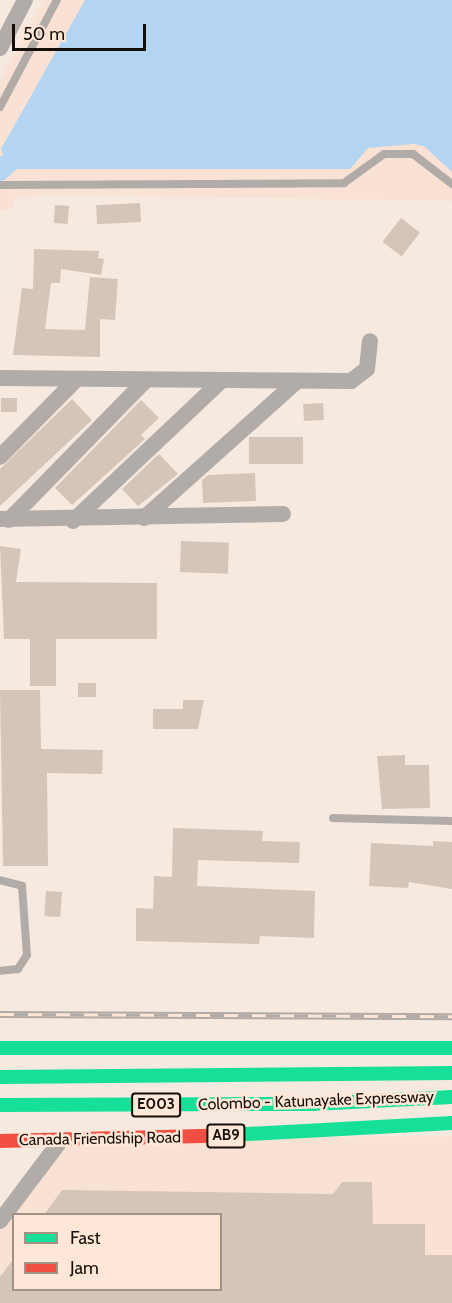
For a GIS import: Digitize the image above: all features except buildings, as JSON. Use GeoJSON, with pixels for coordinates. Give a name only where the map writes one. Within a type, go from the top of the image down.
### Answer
{"type":"FeatureCollection","features":[{"type":"Feature","properties":{"kind":"main road"},"geometry":{"type":"LineString","coordinates":[[0,1048],[452,1048]]}},
{"type":"Feature","properties":{"kind":"main road","name":"Colombo - Katunayake Expressway"},"geometry":{"type":"LineString","coordinates":[[0,1077],[308,1078],[452,1073]]}},
{"type":"Feature","properties":{"kind":"main road","name":"Colombo - Katunayake Expressway"},"geometry":{"type":"LineString","coordinates":[[0,1105],[312,1104],[452,1097]]}},
{"type":"Feature","properties":{"kind":"main road","name":"Canada Friendship Road"},"geometry":{"type":"LineString","coordinates":[[0,1141],[345,1133],[452,1123]]}},
{"type":"Feature","properties":{"kind":"street"},"geometry":{"type":"LineString","coordinates":[[0,48],[25,0]]}},
{"type":"Feature","properties":{"kind":"street"},"geometry":{"type":"LineString","coordinates":[[0,378],[74,382],[351,381],[367,369],[370,341]]}},
{"type":"Feature","properties":{"kind":"street"},"geometry":{"type":"LineString","coordinates":[[4,519],[145,381]]}},
{"type":"Feature","properties":{"kind":"street"},"geometry":{"type":"LineString","coordinates":[[144,518],[297,381]]}},
{"type":"Feature","properties":{"kind":"street"},"geometry":{"type":"LineString","coordinates":[[0,457],[74,382]]}},
{"type":"Feature","properties":{"kind":"street"},"geometry":{"type":"LineString","coordinates":[[73,521],[220,382]]}},
{"type":"Feature","properties":{"kind":"street"},"geometry":{"type":"LineString","coordinates":[[4,519],[73,521],[283,514]]}},
{"type":"Feature","properties":{"kind":"street"},"geometry":{"type":"LineString","coordinates":[[0,1221],[61,1140]]}},
{"type":"Feature","properties":{"kind":"lane"},"geometry":{"type":"LineString","coordinates":[[0,107],[57,0]]}},
{"type":"Feature","properties":{"kind":"lane"},"geometry":{"type":"LineString","coordinates":[[0,185],[344,183],[384,154],[413,154],[452,184]]}},
{"type":"Feature","properties":{"kind":"lane"},"geometry":{"type":"LineString","coordinates":[[333,818],[452,821]]}},
{"type":"Feature","properties":{"kind":"lane"},"geometry":{"type":"LineString","coordinates":[[0,880],[22,886],[27,955],[22,966],[0,970]]}},
{"type":"Feature","properties":{"kind":"shaded area"},"geometry":{"type":"Polygon","coordinates":[[[44,0],[452,0],[452,201],[69,195],[15,197],[14,207],[0,211],[0,80],[44,0]]]}},
{"type":"Feature","properties":{"kind":"shaded area"},"geometry":{"type":"Polygon","coordinates":[[[452,1136],[452,1303],[0,1303],[0,1220],[61,1140],[452,1136]]]}},
{"type":"Feature","properties":{"kind":"water"},"geometry":{"type":"Polygon","coordinates":[[[85,0],[452,0],[452,172],[424,146],[414,144],[368,148],[350,169],[15,169],[7,165],[1,149],[85,0]]]}},
{"type":"Feature","properties":{"kind":"waterway"},"geometry":{"type":"LineString","coordinates":[[0,171],[27,146]]}},
{"type":"Feature","properties":{"kind":"railway"},"geometry":{"type":"LineString","coordinates":[[0,1014],[452,1016]]}},
{"type":"Feature","properties":{"kind":"traffic: fast"},"geometry":{"type":"LineString","coordinates":[[0,1048],[452,1048]]}},
{"type":"Feature","properties":{"kind":"traffic: fast"},"geometry":{"type":"LineString","coordinates":[[0,1077],[452,1073]]}},
{"type":"Feature","properties":{"kind":"traffic: fast"},"geometry":{"type":"LineString","coordinates":[[0,1105],[312,1104],[452,1097]]}},
{"type":"Feature","properties":{"kind":"traffic: fast"},"geometry":{"type":"LineString","coordinates":[[211,1136],[452,1123]]}},
{"type":"Feature","properties":{"kind":"traffic: jam"},"geometry":{"type":"LineString","coordinates":[[0,1141],[211,1136]]}}]}
